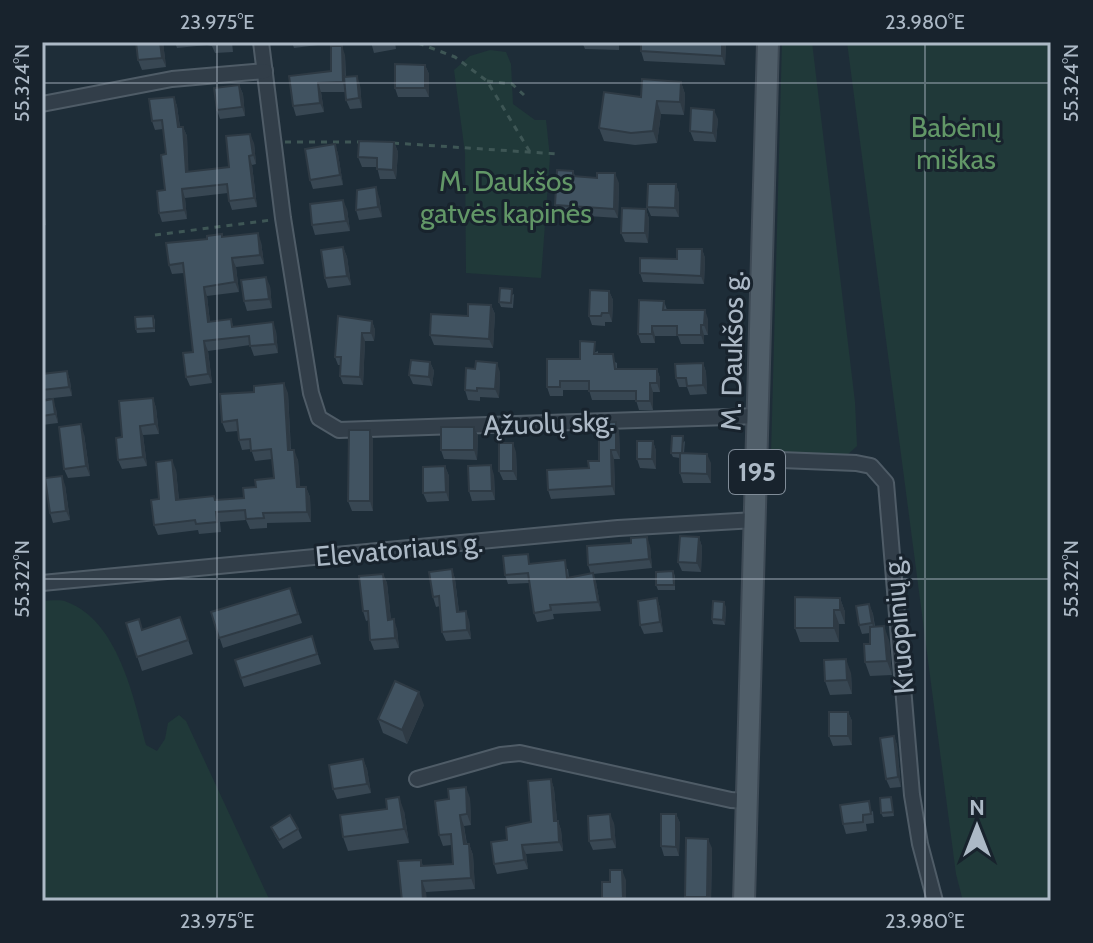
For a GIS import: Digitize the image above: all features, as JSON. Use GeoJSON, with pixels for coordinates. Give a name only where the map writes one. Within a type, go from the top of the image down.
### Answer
{"type":"FeatureCollection","features":[{"type":"Feature","properties":{"kind":"main road","name":"M. Daukšos g."},"geometry":{"type":"LineString","coordinates":[[744,901],[768,42]]}},
{"type":"Feature","properties":{"kind":"street"},"geometry":{"type":"LineString","coordinates":[[261,42],[283,218]]}},
{"type":"Feature","properties":{"kind":"street"},"geometry":{"type":"LineString","coordinates":[[42,104],[172,79],[265,71]]}},
{"type":"Feature","properties":{"kind":"street","name":"Ąžuolų skg."},"geometry":{"type":"LineString","coordinates":[[283,218],[311,393],[319,418],[339,430],[759,416]]}},
{"type":"Feature","properties":{"kind":"street","name":"Kruopinių g."},"geometry":{"type":"LineString","coordinates":[[757,459],[871,466],[886,483],[912,795],[920,844],[935,901]]}},
{"type":"Feature","properties":{"kind":"street","name":"Elevatoriaus g."},"geometry":{"type":"LineString","coordinates":[[42,583],[618,528],[755,520]]}},
{"type":"Feature","properties":{"kind":"street"},"geometry":{"type":"LineString","coordinates":[[417,779],[501,755],[520,753],[747,801]]}},
{"type":"Feature","properties":{"kind":"path"},"geometry":{"type":"LineString","coordinates":[[418,43],[455,57],[487,81],[530,152]]}},
{"type":"Feature","properties":{"kind":"path"},"geometry":{"type":"LineString","coordinates":[[487,81],[512,84],[524,95]]}},
{"type":"Feature","properties":{"kind":"path"},"geometry":{"type":"LineString","coordinates":[[274,142],[375,142]]}},
{"type":"Feature","properties":{"kind":"path"},"geometry":{"type":"LineString","coordinates":[[390,143],[558,154]]}},
{"type":"Feature","properties":{"kind":"path"},"geometry":{"type":"LineString","coordinates":[[155,235],[283,218]]}},
{"type":"Feature","properties":{"kind":"green space"},"geometry":{"type":"Polygon","coordinates":[[[782,42],[812,42],[855,402],[857,446],[846,456],[771,455],[782,42]]]}},
{"type":"Feature","properties":{"kind":"green space","name":"Babėnų miškas"},"geometry":{"type":"Polygon","coordinates":[[[847,42],[1051,42],[1051,901],[963,901],[956,874],[847,42]]]}},
{"type":"Feature","properties":{"kind":"green space","name":"M. Daukšos gatvės kapinės"},"geometry":{"type":"Polygon","coordinates":[[[490,50],[506,52],[511,64],[513,104],[535,120],[546,120],[550,157],[541,278],[466,273],[465,153],[454,70],[470,56],[490,50]]]}},
{"type":"Feature","properties":{"kind":"green space"},"geometry":{"type":"Polygon","coordinates":[[[42,601],[67,602],[85,612],[99,626],[121,663],[146,745],[157,751],[165,739],[168,723],[179,715],[186,721],[270,901],[42,901],[42,601]]]}},
{"type":"Feature","properties":{"kind":"building"},"geometry":{"type":"Polygon","coordinates":[[[136,42],[160,42],[162,58],[138,60],[136,42]]]}},
{"type":"Feature","properties":{"kind":"building"},"geometry":{"type":"Polygon","coordinates":[[[641,42],[722,42],[722,56],[641,51],[641,42]]]}},
{"type":"Feature","properties":{"kind":"building"},"geometry":{"type":"Polygon","coordinates":[[[331,46],[342,46],[343,82],[318,83],[320,103],[293,106],[289,76],[331,71],[331,46]]]}},
{"type":"Feature","properties":{"kind":"building"},"geometry":{"type":"Polygon","coordinates":[[[395,64],[425,65],[425,88],[395,88],[395,64]]]}},
{"type":"Feature","properties":{"kind":"building"},"geometry":{"type":"Polygon","coordinates":[[[357,76],[359,98],[346,100],[344,77],[357,76]]]}},
{"type":"Feature","properties":{"kind":"building"},"geometry":{"type":"Polygon","coordinates":[[[642,79],[681,82],[680,102],[657,101],[653,131],[631,133],[599,128],[604,92],[641,97],[642,79]]]}},
{"type":"Feature","properties":{"kind":"building"},"geometry":{"type":"Polygon","coordinates":[[[239,85],[242,107],[217,110],[214,88],[239,85]]]}},
{"type":"Feature","properties":{"kind":"building"},"geometry":{"type":"Polygon","coordinates":[[[174,97],[178,127],[183,127],[186,172],[229,167],[226,136],[250,134],[254,198],[229,201],[227,184],[182,189],[184,210],[159,213],[157,191],[165,190],[161,155],[166,154],[162,120],[152,121],[149,99],[174,97]]]}},
{"type":"Feature","properties":{"kind":"building"},"geometry":{"type":"Polygon","coordinates":[[[691,108],[714,110],[713,133],[690,131],[691,108]]]}},
{"type":"Feature","properties":{"kind":"building"},"geometry":{"type":"Polygon","coordinates":[[[359,141],[394,142],[393,170],[377,169],[377,158],[358,157],[359,141]]]}},
{"type":"Feature","properties":{"kind":"building"},"geometry":{"type":"Polygon","coordinates":[[[335,144],[340,175],[310,180],[305,149],[335,144]]]}},
{"type":"Feature","properties":{"kind":"building"},"geometry":{"type":"Polygon","coordinates":[[[557,170],[573,171],[573,176],[597,178],[597,173],[615,173],[614,209],[555,205],[557,170]]]}},
{"type":"Feature","properties":{"kind":"building"},"geometry":{"type":"Polygon","coordinates":[[[648,184],[676,184],[675,208],[647,207],[648,184]]]}},
{"type":"Feature","properties":{"kind":"building"},"geometry":{"type":"Polygon","coordinates":[[[376,187],[378,207],[356,210],[357,190],[376,187]]]}},
{"type":"Feature","properties":{"kind":"building"},"geometry":{"type":"Polygon","coordinates":[[[343,200],[346,221],[312,225],[310,204],[343,200]]]}},
{"type":"Feature","properties":{"kind":"building"},"geometry":{"type":"Polygon","coordinates":[[[622,208],[646,209],[645,233],[621,233],[622,208]]]}},
{"type":"Feature","properties":{"kind":"building"},"geometry":{"type":"Polygon","coordinates":[[[258,233],[260,255],[232,258],[235,282],[204,287],[208,322],[231,319],[232,327],[273,322],[275,344],[250,346],[249,336],[204,341],[208,374],[186,377],[183,353],[193,352],[183,263],[169,265],[166,243],[207,239],[207,236],[222,234],[222,237],[258,233]]]}},
{"type":"Feature","properties":{"kind":"building"},"geometry":{"type":"Polygon","coordinates":[[[343,247],[347,276],[325,278],[321,250],[343,247]]]}},
{"type":"Feature","properties":{"kind":"building"},"geometry":{"type":"Polygon","coordinates":[[[677,249],[702,249],[701,276],[640,273],[640,258],[677,259],[677,249]]]}},
{"type":"Feature","properties":{"kind":"building"},"geometry":{"type":"Polygon","coordinates":[[[266,277],[269,299],[244,301],[241,280],[266,277]]]}},
{"type":"Feature","properties":{"kind":"building"},"geometry":{"type":"Polygon","coordinates":[[[500,288],[512,289],[511,303],[499,302],[500,288]]]}},
{"type":"Feature","properties":{"kind":"building"},"geometry":{"type":"Polygon","coordinates":[[[590,290],[609,291],[609,313],[589,316],[590,290]]]}},
{"type":"Feature","properties":{"kind":"building"},"geometry":{"type":"Polygon","coordinates":[[[639,300],[664,301],[663,310],[705,310],[701,335],[677,335],[677,326],[652,326],[652,334],[638,334],[639,300]]]}},
{"type":"Feature","properties":{"kind":"building"},"geometry":{"type":"Polygon","coordinates":[[[468,304],[491,305],[489,339],[430,335],[431,314],[468,316],[468,304]]]}},
{"type":"Feature","properties":{"kind":"building"},"geometry":{"type":"Polygon","coordinates":[[[153,316],[154,328],[136,329],[135,317],[153,316]]]}},
{"type":"Feature","properties":{"kind":"building"},"geometry":{"type":"Polygon","coordinates":[[[338,316],[372,321],[371,333],[362,333],[360,377],[340,376],[341,357],[335,357],[338,316]]]}},
{"type":"Feature","properties":{"kind":"building"},"geometry":{"type":"Polygon","coordinates":[[[580,341],[595,342],[594,354],[613,354],[615,369],[657,369],[657,383],[650,383],[650,401],[636,401],[636,391],[589,391],[589,381],[560,381],[560,387],[547,387],[547,359],[580,359],[580,341]]]}},
{"type":"Feature","properties":{"kind":"building"},"geometry":{"type":"Polygon","coordinates":[[[411,360],[430,362],[429,377],[409,375],[411,360]]]}},
{"type":"Feature","properties":{"kind":"building"},"geometry":{"type":"Polygon","coordinates":[[[476,361],[497,363],[495,389],[465,390],[466,368],[475,369],[476,361]]]}},
{"type":"Feature","properties":{"kind":"building"},"geometry":{"type":"Polygon","coordinates":[[[703,363],[703,385],[687,386],[686,378],[676,378],[675,364],[703,363]]]}},
{"type":"Feature","properties":{"kind":"building"},"geometry":{"type":"Polygon","coordinates":[[[67,371],[69,387],[42,390],[42,374],[67,371]]]}},
{"type":"Feature","properties":{"kind":"building"},"geometry":{"type":"Polygon","coordinates":[[[284,383],[288,450],[294,450],[297,487],[306,487],[307,512],[263,513],[264,518],[246,519],[245,510],[216,512],[217,522],[196,524],[195,520],[154,525],[151,500],[159,499],[156,462],[172,460],[176,500],[214,496],[215,500],[244,498],[243,488],[256,487],[255,480],[274,478],[271,449],[251,451],[250,439],[239,440],[237,420],[222,422],[220,394],[254,392],[254,386],[284,383]]]}},
{"type":"Feature","properties":{"kind":"building"},"geometry":{"type":"Polygon","coordinates":[[[153,398],[155,424],[140,426],[143,457],[118,460],[116,438],[122,437],[119,401],[153,398]]]}},
{"type":"Feature","properties":{"kind":"building"},"geometry":{"type":"Polygon","coordinates":[[[53,399],[55,414],[42,416],[42,401],[53,399]]]}},
{"type":"Feature","properties":{"kind":"building"},"geometry":{"type":"Polygon","coordinates":[[[599,422],[616,422],[616,450],[611,450],[612,486],[548,490],[547,470],[589,468],[588,461],[599,461],[599,422]]]}},
{"type":"Feature","properties":{"kind":"building"},"geometry":{"type":"Polygon","coordinates":[[[81,424],[86,466],[64,469],[59,427],[81,424]]]}},
{"type":"Feature","properties":{"kind":"building"},"geometry":{"type":"Polygon","coordinates":[[[441,427],[474,427],[474,450],[441,450],[441,427]]]}},
{"type":"Feature","properties":{"kind":"building"},"geometry":{"type":"Polygon","coordinates":[[[349,430],[370,430],[370,501],[348,501],[349,430]]]}},
{"type":"Feature","properties":{"kind":"building"},"geometry":{"type":"Polygon","coordinates":[[[672,436],[683,436],[682,453],[671,453],[672,436]]]}},
{"type":"Feature","properties":{"kind":"building"},"geometry":{"type":"Polygon","coordinates":[[[637,441],[653,441],[652,459],[637,459],[637,441]]]}},
{"type":"Feature","properties":{"kind":"building"},"geometry":{"type":"Polygon","coordinates":[[[499,443],[513,443],[513,471],[499,471],[499,443]]]}},
{"type":"Feature","properties":{"kind":"building"},"geometry":{"type":"Polygon","coordinates":[[[680,453],[707,454],[707,474],[680,473],[680,453]]]}},
{"type":"Feature","properties":{"kind":"building"},"geometry":{"type":"Polygon","coordinates":[[[491,465],[492,491],[469,491],[468,466],[491,465]]]}},
{"type":"Feature","properties":{"kind":"building"},"geometry":{"type":"Polygon","coordinates":[[[445,466],[446,492],[423,493],[423,467],[445,466]]]}},
{"type":"Feature","properties":{"kind":"building"},"geometry":{"type":"Polygon","coordinates":[[[62,476],[66,511],[50,513],[45,478],[62,476]]]}},
{"type":"Feature","properties":{"kind":"building"},"geometry":{"type":"Polygon","coordinates":[[[680,536],[699,537],[697,563],[678,562],[680,536]]]}},
{"type":"Feature","properties":{"kind":"building"},"geometry":{"type":"Polygon","coordinates":[[[647,537],[649,559],[588,565],[587,546],[631,543],[631,538],[647,537]]]}},
{"type":"Feature","properties":{"kind":"building"},"geometry":{"type":"Polygon","coordinates":[[[528,554],[529,564],[565,560],[567,578],[593,573],[598,602],[550,605],[551,610],[534,613],[528,573],[505,575],[503,556],[528,554]]]}},
{"type":"Feature","properties":{"kind":"building"},"geometry":{"type":"Polygon","coordinates":[[[452,569],[457,612],[466,611],[467,630],[442,632],[439,596],[433,597],[429,572],[452,569]]]}},
{"type":"Feature","properties":{"kind":"building"},"geometry":{"type":"Polygon","coordinates":[[[673,571],[674,585],[656,585],[656,572],[673,571]]]}},
{"type":"Feature","properties":{"kind":"building"},"geometry":{"type":"Polygon","coordinates":[[[383,574],[388,620],[394,619],[395,638],[370,640],[368,611],[363,611],[359,576],[383,574]]]}},
{"type":"Feature","properties":{"kind":"building"},"geometry":{"type":"Polygon","coordinates":[[[290,588],[298,614],[219,638],[211,612],[290,588]]]}},
{"type":"Feature","properties":{"kind":"building"},"geometry":{"type":"Polygon","coordinates":[[[795,597],[840,598],[840,610],[834,610],[834,628],[795,628],[795,597]]]}},
{"type":"Feature","properties":{"kind":"building"},"geometry":{"type":"Polygon","coordinates":[[[657,598],[660,622],[640,625],[638,601],[657,598]]]}},
{"type":"Feature","properties":{"kind":"building"},"geometry":{"type":"Polygon","coordinates":[[[713,601],[724,602],[723,620],[712,619],[713,601]]]}},
{"type":"Feature","properties":{"kind":"building"},"geometry":{"type":"Polygon","coordinates":[[[869,604],[872,623],[859,625],[856,606],[869,604]]]}},
{"type":"Feature","properties":{"kind":"building"},"geometry":{"type":"Polygon","coordinates":[[[180,617],[188,640],[137,657],[126,623],[139,619],[142,630],[180,617]]]}},
{"type":"Feature","properties":{"kind":"building"},"geometry":{"type":"Polygon","coordinates":[[[884,626],[887,661],[865,662],[864,644],[870,644],[870,627],[884,626]]]}},
{"type":"Feature","properties":{"kind":"building"},"geometry":{"type":"Polygon","coordinates":[[[312,636],[317,654],[241,678],[235,660],[312,636]]]}},
{"type":"Feature","properties":{"kind":"building"},"geometry":{"type":"Polygon","coordinates":[[[846,659],[847,680],[825,681],[824,660],[846,659]]]}},
{"type":"Feature","properties":{"kind":"building"},"geometry":{"type":"Polygon","coordinates":[[[395,681],[419,692],[402,730],[378,719],[395,681]]]}},
{"type":"Feature","properties":{"kind":"building"},"geometry":{"type":"Polygon","coordinates":[[[829,712],[848,712],[848,736],[829,736],[829,712]]]}},
{"type":"Feature","properties":{"kind":"building"},"geometry":{"type":"Polygon","coordinates":[[[894,736],[898,777],[886,779],[880,738],[894,736]]]}},
{"type":"Feature","properties":{"kind":"building"},"geometry":{"type":"Polygon","coordinates":[[[363,759],[367,784],[333,789],[329,765],[363,759]]]}},
{"type":"Feature","properties":{"kind":"building"},"geometry":{"type":"Polygon","coordinates":[[[551,779],[559,842],[522,845],[524,860],[494,864],[491,842],[507,840],[506,827],[531,822],[528,781],[551,779]]]}},
{"type":"Feature","properties":{"kind":"building"},"geometry":{"type":"Polygon","coordinates":[[[466,787],[467,814],[460,815],[464,844],[469,844],[471,878],[422,881],[423,901],[402,901],[398,861],[421,860],[421,866],[453,864],[451,834],[439,835],[435,801],[449,799],[448,789],[466,787]]]}},
{"type":"Feature","properties":{"kind":"building"},"geometry":{"type":"Polygon","coordinates":[[[399,797],[404,829],[343,837],[340,815],[387,809],[386,799],[399,797]]]}},
{"type":"Feature","properties":{"kind":"building"},"geometry":{"type":"Polygon","coordinates":[[[891,797],[893,812],[881,813],[880,798],[891,797]]]}},
{"type":"Feature","properties":{"kind":"building"},"geometry":{"type":"Polygon","coordinates":[[[869,801],[871,814],[863,815],[863,822],[843,824],[840,805],[869,801]]]}},
{"type":"Feature","properties":{"kind":"building"},"geometry":{"type":"Polygon","coordinates":[[[610,814],[612,839],[589,841],[588,816],[610,814]]]}},
{"type":"Feature","properties":{"kind":"building"},"geometry":{"type":"Polygon","coordinates":[[[661,814],[676,814],[676,847],[661,846],[661,814]]]}},
{"type":"Feature","properties":{"kind":"building"},"geometry":{"type":"Polygon","coordinates":[[[290,815],[298,829],[279,840],[271,827],[290,815]]]}},
{"type":"Feature","properties":{"kind":"building"},"geometry":{"type":"Polygon","coordinates":[[[686,838],[708,839],[707,897],[685,897],[686,838]]]}},
{"type":"Feature","properties":{"kind":"building"},"geometry":{"type":"Polygon","coordinates":[[[610,870],[622,870],[623,898],[602,898],[602,882],[610,882],[610,870]]]}}]}
